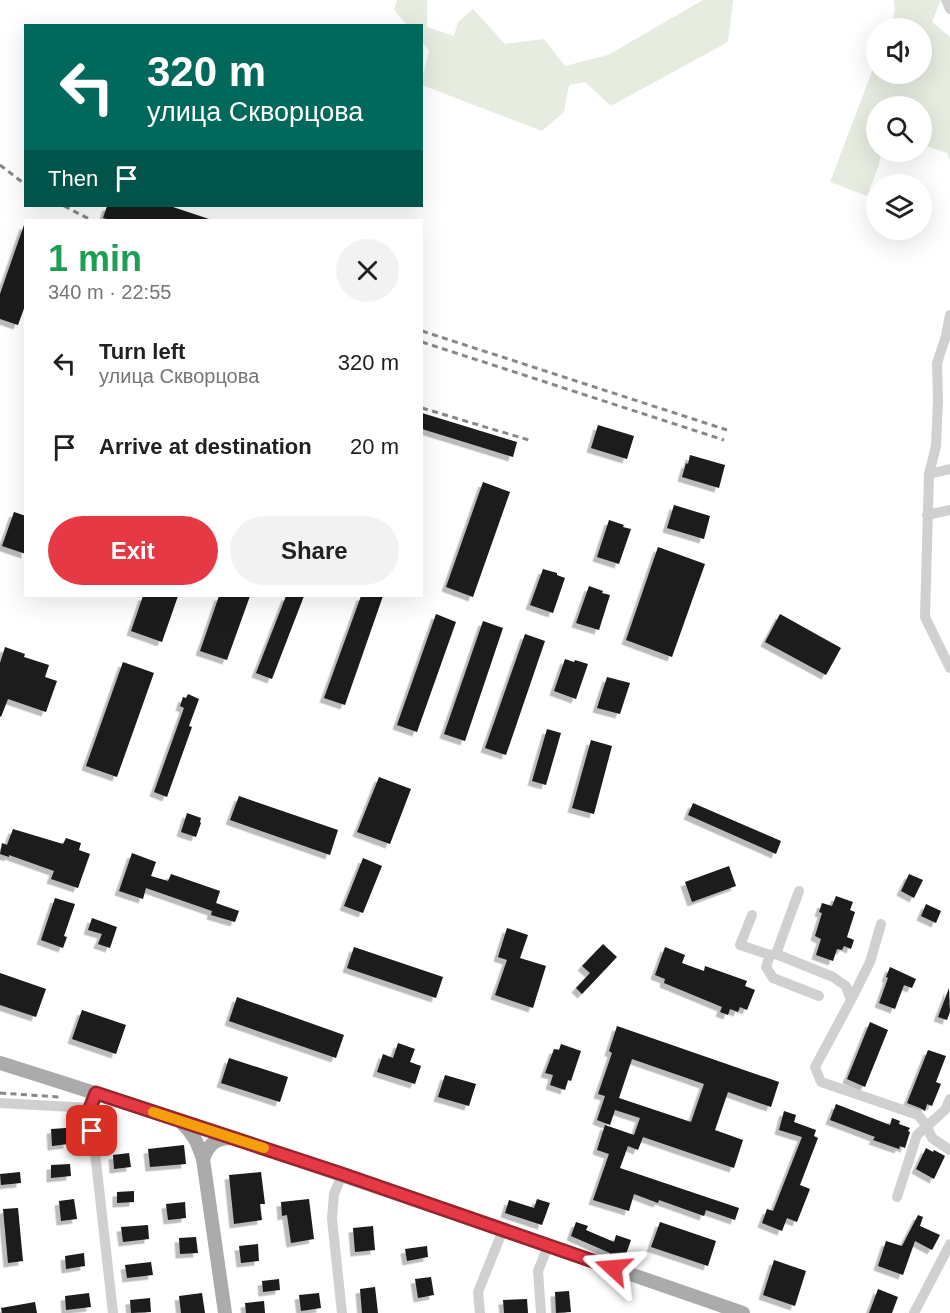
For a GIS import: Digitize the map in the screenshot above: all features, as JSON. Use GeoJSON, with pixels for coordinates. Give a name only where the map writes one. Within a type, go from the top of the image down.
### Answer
{"type":"FeatureCollection","features":[{"type":"Feature","properties":{"kind":"main road"},"geometry":{"type":"LineString","coordinates":[[0,1063],[342,1174],[743,1313]]}},
{"type":"Feature","properties":{"kind":"main road"},"geometry":{"type":"LineString","coordinates":[[178,1120],[192,1132],[203,1159],[225,1313]]}},
{"type":"Feature","properties":{"kind":"main road"},"geometry":{"type":"LineString","coordinates":[[203,1159],[212,1143],[235,1138]]}},
{"type":"Feature","properties":{"kind":"street"},"geometry":{"type":"LineString","coordinates":[[946,0],[950,9]]}},
{"type":"Feature","properties":{"kind":"street"},"geometry":{"type":"LineString","coordinates":[[950,315],[937,363],[939,400],[936,446],[928,474],[925,617],[950,668]]}},
{"type":"Feature","properties":{"kind":"street"},"geometry":{"type":"LineString","coordinates":[[928,474],[950,469]]}},
{"type":"Feature","properties":{"kind":"street"},"geometry":{"type":"LineString","coordinates":[[927,515],[950,510]]}},
{"type":"Feature","properties":{"kind":"street"},"geometry":{"type":"LineString","coordinates":[[799,891],[766,967],[773,978],[819,996]]}},
{"type":"Feature","properties":{"kind":"street"},"geometry":{"type":"LineString","coordinates":[[752,915],[740,945],[833,977],[846,986],[851,1000]]}},
{"type":"Feature","properties":{"kind":"street"},"geometry":{"type":"LineString","coordinates":[[881,924],[870,962],[815,1067],[821,1082],[918,1115],[927,1126],[932,1138],[950,1150]]}},
{"type":"Feature","properties":{"kind":"street"},"geometry":{"type":"LineString","coordinates":[[96,1093],[90,1108],[113,1313]]}},
{"type":"Feature","properties":{"kind":"street"},"geometry":{"type":"LineString","coordinates":[[897,1197],[916,1135],[945,1110],[950,1099]]}},
{"type":"Feature","properties":{"kind":"street"},"geometry":{"type":"LineString","coordinates":[[0,1103],[90,1108]]}},
{"type":"Feature","properties":{"kind":"street"},"geometry":{"type":"LineString","coordinates":[[342,1174],[334,1194],[332,1219],[342,1313]]}},
{"type":"Feature","properties":{"kind":"street"},"geometry":{"type":"LineString","coordinates":[[480,1313],[478,1292],[503,1230]]}},
{"type":"Feature","properties":{"kind":"street"},"geometry":{"type":"LineString","coordinates":[[914,1313],[950,1244]]}},
{"type":"Feature","properties":{"kind":"street"},"geometry":{"type":"LineString","coordinates":[[540,1313],[538,1271],[548,1246]]}},
{"type":"Feature","properties":{"kind":"shaded area"},"geometry":{"type":"Polygon","coordinates":[[[397,0],[427,0],[427,27],[454,36],[458,22],[473,9],[505,44],[544,39],[565,66],[608,55],[703,0],[733,0],[728,42],[611,106],[585,82],[569,85],[564,112],[542,131],[423,85],[429,51],[423,43],[423,24],[406,24],[394,10],[397,0]]]}},
{"type":"Feature","properties":{"kind":"shaded area"},"geometry":{"type":"Polygon","coordinates":[[[894,0],[941,0],[932,22],[932,18],[893,18],[894,0]]]}},
{"type":"Feature","properties":{"kind":"shaded area"},"geometry":{"type":"Polygon","coordinates":[[[932,22],[950,37],[950,160],[947,153],[932,148],[932,96],[866,96],[866,162],[879,162],[876,174],[866,174],[866,196],[830,182],[867,84],[932,84],[932,22]]]}},
{"type":"Feature","properties":{"kind":"building"},"geometry":{"type":"Polygon","coordinates":[[[107,207],[173,207],[209,219],[106,219],[103,218],[107,207]]]}},
{"type":"Feature","properties":{"kind":"building"},"geometry":{"type":"Polygon","coordinates":[[[24,225],[24,308],[18,325],[0,319],[0,294],[24,225]]]}},
{"type":"Feature","properties":{"kind":"building"},"geometry":{"type":"Polygon","coordinates":[[[423,413],[517,442],[513,457],[423,429],[423,413]]]}},
{"type":"Feature","properties":{"kind":"building"},"geometry":{"type":"Polygon","coordinates":[[[598,425],[634,436],[627,459],[591,448],[598,425]]]}},
{"type":"Feature","properties":{"kind":"building"},"geometry":{"type":"Polygon","coordinates":[[[690,455],[725,465],[719,488],[682,477],[690,455]]]}},
{"type":"Feature","properties":{"kind":"building"},"geometry":{"type":"Polygon","coordinates":[[[483,482],[510,492],[473,597],[446,587],[483,482]]]}},
{"type":"Feature","properties":{"kind":"building"},"geometry":{"type":"Polygon","coordinates":[[[674,505],[710,516],[704,539],[667,528],[674,505]]]}},
{"type":"Feature","properties":{"kind":"building"},"geometry":{"type":"Polygon","coordinates":[[[14,512],[24,515],[24,553],[2,546],[14,512]]]}},
{"type":"Feature","properties":{"kind":"building"},"geometry":{"type":"Polygon","coordinates":[[[609,520],[631,529],[619,564],[597,557],[609,520]]]}},
{"type":"Feature","properties":{"kind":"building"},"geometry":{"type":"Polygon","coordinates":[[[658,547],[705,564],[672,657],[626,640],[658,547]]]}},
{"type":"Feature","properties":{"kind":"building"},"geometry":{"type":"Polygon","coordinates":[[[543,569],[565,578],[553,613],[530,605],[543,569]]]}},
{"type":"Feature","properties":{"kind":"building"},"geometry":{"type":"Polygon","coordinates":[[[589,586],[610,595],[599,630],[576,623],[589,586]]]}},
{"type":"Feature","properties":{"kind":"building"},"geometry":{"type":"Polygon","coordinates":[[[143,597],[178,597],[162,642],[131,631],[143,597]]]}},
{"type":"Feature","properties":{"kind":"building"},"geometry":{"type":"Polygon","coordinates":[[[219,597],[250,597],[227,660],[200,651],[219,597]]]}},
{"type":"Feature","properties":{"kind":"building"},"geometry":{"type":"Polygon","coordinates":[[[286,597],[304,597],[272,679],[256,673],[286,597]]]}},
{"type":"Feature","properties":{"kind":"building"},"geometry":{"type":"Polygon","coordinates":[[[361,597],[383,597],[345,705],[324,698],[361,597]]]}},
{"type":"Feature","properties":{"kind":"building"},"geometry":{"type":"Polygon","coordinates":[[[436,614],[456,622],[417,732],[397,725],[436,614]]]}},
{"type":"Feature","properties":{"kind":"building"},"geometry":{"type":"Polygon","coordinates":[[[780,614],[841,648],[826,675],[765,642],[780,614]]]}},
{"type":"Feature","properties":{"kind":"building"},"geometry":{"type":"Polygon","coordinates":[[[483,621],[503,628],[465,741],[444,734],[483,621]]]}},
{"type":"Feature","properties":{"kind":"building"},"geometry":{"type":"Polygon","coordinates":[[[525,634],[545,641],[506,755],[485,748],[525,634]]]}},
{"type":"Feature","properties":{"kind":"building"},"geometry":{"type":"Polygon","coordinates":[[[5,647],[25,654],[24,657],[49,665],[45,677],[57,681],[46,712],[8,699],[0,716],[0,663],[5,647]]]}},
{"type":"Feature","properties":{"kind":"building"},"geometry":{"type":"Polygon","coordinates":[[[565,659],[588,664],[576,699],[554,691],[565,659]]]}},
{"type":"Feature","properties":{"kind":"building"},"geometry":{"type":"Polygon","coordinates":[[[123,662],[154,673],[117,777],[86,766],[123,662]]]}},
{"type":"Feature","properties":{"kind":"building"},"geometry":{"type":"Polygon","coordinates":[[[607,677],[630,683],[620,714],[597,708],[607,677]]]}},
{"type":"Feature","properties":{"kind":"building"},"geometry":{"type":"Polygon","coordinates":[[[188,694],[199,699],[189,726],[192,727],[167,797],[154,792],[184,708],[180,706],[183,697],[186,698],[188,694]]]}},
{"type":"Feature","properties":{"kind":"building"},"geometry":{"type":"Polygon","coordinates":[[[547,729],[561,733],[546,785],[532,781],[547,729]]]}},
{"type":"Feature","properties":{"kind":"building"},"geometry":{"type":"Polygon","coordinates":[[[591,740],[612,746],[594,814],[572,808],[591,740]]]}},
{"type":"Feature","properties":{"kind":"building"},"geometry":{"type":"Polygon","coordinates":[[[379,777],[411,789],[390,844],[357,832],[379,777]]]}},
{"type":"Feature","properties":{"kind":"building"},"geometry":{"type":"Polygon","coordinates":[[[239,796],[338,830],[330,855],[230,820],[239,796]]]}},
{"type":"Feature","properties":{"kind":"building"},"geometry":{"type":"Polygon","coordinates":[[[693,803],[781,841],[776,854],[688,815],[693,803]]]}},
{"type":"Feature","properties":{"kind":"building"},"geometry":{"type":"Polygon","coordinates":[[[187,813],[201,818],[196,837],[181,832],[187,813]]]}},
{"type":"Feature","properties":{"kind":"building"},"geometry":{"type":"Polygon","coordinates":[[[13,829],[63,844],[66,838],[81,843],[79,850],[90,854],[78,888],[51,879],[54,871],[0,854],[2,843],[7,845],[13,829]]]}},
{"type":"Feature","properties":{"kind":"building"},"geometry":{"type":"Polygon","coordinates":[[[132,853],[156,862],[151,876],[168,881],[171,874],[220,891],[216,903],[239,911],[235,922],[211,915],[212,911],[146,888],[143,899],[119,891],[132,853]]]}},
{"type":"Feature","properties":{"kind":"building"},"geometry":{"type":"Polygon","coordinates":[[[363,858],[382,866],[363,913],[344,906],[363,858]]]}},
{"type":"Feature","properties":{"kind":"building"},"geometry":{"type":"Polygon","coordinates":[[[729,866],[736,886],[692,902],[685,882],[729,866]]]}},
{"type":"Feature","properties":{"kind":"building"},"geometry":{"type":"Polygon","coordinates":[[[909,874],[923,880],[914,898],[901,891],[909,874]]]}},
{"type":"Feature","properties":{"kind":"building"},"geometry":{"type":"Polygon","coordinates":[[[836,896],[853,902],[850,910],[855,912],[847,937],[854,940],[851,949],[844,946],[842,950],[837,949],[833,961],[816,955],[821,939],[815,936],[822,913],[819,912],[822,903],[832,906],[836,896]]]}},
{"type":"Feature","properties":{"kind":"building"},"geometry":{"type":"Polygon","coordinates":[[[55,898],[75,904],[64,936],[67,937],[63,948],[41,940],[55,898]]]}},
{"type":"Feature","properties":{"kind":"building"},"geometry":{"type":"Polygon","coordinates":[[[926,904],[941,911],[936,923],[921,916],[926,904]]]}},
{"type":"Feature","properties":{"kind":"building"},"geometry":{"type":"Polygon","coordinates":[[[92,918],[117,927],[110,948],[98,944],[102,934],[88,930],[92,918]]]}},
{"type":"Feature","properties":{"kind":"building"},"geometry":{"type":"Polygon","coordinates":[[[507,928],[528,935],[520,958],[546,966],[533,1008],[495,995],[507,960],[498,957],[507,928]]]}},
{"type":"Feature","properties":{"kind":"building"},"geometry":{"type":"Polygon","coordinates":[[[603,944],[617,957],[582,994],[576,988],[590,973],[582,966],[603,944]]]}},
{"type":"Feature","properties":{"kind":"building"},"geometry":{"type":"Polygon","coordinates":[[[354,947],[443,977],[436,998],[347,968],[354,947]]]}},
{"type":"Feature","properties":{"kind":"building"},"geometry":{"type":"Polygon","coordinates":[[[665,947],[685,955],[682,963],[704,971],[705,966],[747,981],[745,986],[755,990],[747,1010],[740,1007],[738,1012],[730,1009],[728,1015],[720,1012],[722,1007],[664,983],[665,979],[655,975],[665,947]]]}},
{"type":"Feature","properties":{"kind":"building"},"geometry":{"type":"Polygon","coordinates":[[[890,967],[916,979],[912,988],[904,985],[895,1009],[879,1003],[890,967]]]}},
{"type":"Feature","properties":{"kind":"building"},"geometry":{"type":"Polygon","coordinates":[[[0,973],[46,989],[36,1017],[0,1005],[0,973]]]}},
{"type":"Feature","properties":{"kind":"building"},"geometry":{"type":"Polygon","coordinates":[[[949,988],[950,1012],[947,1020],[938,1017],[949,988]]]}},
{"type":"Feature","properties":{"kind":"building"},"geometry":{"type":"Polygon","coordinates":[[[237,997],[344,1035],[336,1058],[229,1021],[237,997]]]}},
{"type":"Feature","properties":{"kind":"building"},"geometry":{"type":"Polygon","coordinates":[[[82,1010],[126,1025],[116,1054],[72,1039],[82,1010]]]}},
{"type":"Feature","properties":{"kind":"building"},"geometry":{"type":"Polygon","coordinates":[[[870,1022],[888,1030],[865,1087],[847,1079],[870,1022]]]}},
{"type":"Feature","properties":{"kind":"building"},"geometry":{"type":"Polygon","coordinates":[[[617,1026],[779,1082],[771,1107],[728,1092],[715,1130],[743,1140],[734,1168],[643,1137],[638,1150],[628,1146],[620,1168],[739,1208],[735,1220],[706,1210],[704,1216],[634,1194],[629,1211],[593,1200],[609,1154],[597,1150],[605,1125],[634,1135],[640,1118],[615,1110],[610,1125],[597,1120],[605,1096],[598,1094],[612,1053],[609,1051],[617,1026]],[[632,1059],[619,1098],[691,1122],[704,1084],[632,1059]]]}},
{"type":"Feature","properties":{"kind":"building"},"geometry":{"type":"Polygon","coordinates":[[[398,1043],[415,1049],[410,1062],[421,1066],[415,1084],[377,1072],[383,1054],[393,1058],[398,1043]]]}},
{"type":"Feature","properties":{"kind":"building"},"geometry":{"type":"Polygon","coordinates":[[[561,1044],[581,1051],[571,1081],[568,1080],[565,1090],[550,1085],[553,1075],[545,1073],[554,1049],[559,1050],[561,1044]]]}},
{"type":"Feature","properties":{"kind":"building"},"geometry":{"type":"Polygon","coordinates":[[[928,1050],[946,1056],[936,1082],[941,1084],[932,1106],[927,1104],[925,1111],[907,1103],[928,1050]]]}},
{"type":"Feature","properties":{"kind":"building"},"geometry":{"type":"Polygon","coordinates":[[[229,1058],[288,1077],[280,1102],[221,1083],[229,1058]]]}},
{"type":"Feature","properties":{"kind":"building"},"geometry":{"type":"Polygon","coordinates":[[[445,1075],[476,1084],[469,1106],[438,1097],[445,1075]]]}},
{"type":"Feature","properties":{"kind":"building"},"geometry":{"type":"Polygon","coordinates":[[[836,1104],[890,1125],[892,1118],[900,1121],[899,1124],[910,1128],[905,1148],[900,1146],[899,1149],[873,1140],[875,1137],[830,1120],[836,1104]]]}},
{"type":"Feature","properties":{"kind":"building"},"geometry":{"type":"Polygon","coordinates":[[[784,1111],[796,1115],[794,1122],[816,1130],[814,1136],[818,1138],[800,1185],[810,1189],[797,1222],[787,1218],[782,1231],[762,1223],[767,1209],[773,1211],[802,1137],[779,1130],[784,1111]]]}},
{"type":"Feature","properties":{"kind":"building"},"geometry":{"type":"Polygon","coordinates":[[[66,1128],[68,1144],[52,1146],[51,1129],[66,1128]]]}},
{"type":"Feature","properties":{"kind":"building"},"geometry":{"type":"Polygon","coordinates":[[[184,1145],[186,1164],[150,1167],[148,1149],[184,1145]]]}},
{"type":"Feature","properties":{"kind":"building"},"geometry":{"type":"Polygon","coordinates":[[[926,1148],[945,1156],[934,1179],[916,1169],[926,1148]]]}},
{"type":"Feature","properties":{"kind":"building"},"geometry":{"type":"Polygon","coordinates":[[[129,1153],[131,1167],[114,1169],[113,1155],[129,1153]]]}},
{"type":"Feature","properties":{"kind":"building"},"geometry":{"type":"Polygon","coordinates":[[[70,1164],[71,1176],[51,1178],[51,1165],[70,1164]]]}},
{"type":"Feature","properties":{"kind":"building"},"geometry":{"type":"Polygon","coordinates":[[[20,1172],[21,1183],[1,1185],[0,1174],[20,1172]]]}},
{"type":"Feature","properties":{"kind":"building"},"geometry":{"type":"Polygon","coordinates":[[[261,1172],[265,1204],[260,1204],[262,1220],[234,1224],[229,1175],[261,1172]]]}},
{"type":"Feature","properties":{"kind":"building"},"geometry":{"type":"Polygon","coordinates":[[[134,1191],[134,1202],[117,1203],[117,1192],[134,1191]]]}},
{"type":"Feature","properties":{"kind":"building"},"geometry":{"type":"Polygon","coordinates":[[[74,1199],[77,1219],[61,1221],[59,1201],[74,1199]]]}},
{"type":"Feature","properties":{"kind":"building"},"geometry":{"type":"Polygon","coordinates":[[[309,1199],[314,1239],[291,1243],[287,1215],[282,1216],[281,1202],[309,1199]]]}},
{"type":"Feature","properties":{"kind":"building"},"geometry":{"type":"Polygon","coordinates":[[[537,1199],[550,1203],[542,1225],[505,1213],[509,1200],[534,1208],[537,1199]]]}},
{"type":"Feature","properties":{"kind":"building"},"geometry":{"type":"Polygon","coordinates":[[[185,1202],[186,1218],[168,1220],[166,1204],[185,1202]]]}},
{"type":"Feature","properties":{"kind":"building"},"geometry":{"type":"Polygon","coordinates":[[[18,1208],[23,1261],[8,1263],[3,1209],[18,1208]]]}},
{"type":"Feature","properties":{"kind":"building"},"geometry":{"type":"Polygon","coordinates":[[[918,1215],[923,1217],[920,1226],[940,1235],[932,1250],[915,1241],[903,1275],[878,1266],[886,1241],[902,1246],[918,1215]]]}},
{"type":"Feature","properties":{"kind":"building"},"geometry":{"type":"Polygon","coordinates":[[[576,1222],[588,1226],[586,1230],[614,1242],[616,1235],[631,1240],[624,1260],[571,1236],[576,1222]]]}},
{"type":"Feature","properties":{"kind":"building"},"geometry":{"type":"Polygon","coordinates":[[[660,1222],[716,1241],[708,1266],[651,1247],[660,1222]]]}},
{"type":"Feature","properties":{"kind":"building"},"geometry":{"type":"Polygon","coordinates":[[[148,1225],[149,1239],[123,1242],[121,1227],[148,1225]]]}},
{"type":"Feature","properties":{"kind":"building"},"geometry":{"type":"Polygon","coordinates":[[[373,1226],[375,1250],[355,1252],[353,1228],[373,1226]]]}},
{"type":"Feature","properties":{"kind":"building"},"geometry":{"type":"Polygon","coordinates":[[[196,1237],[198,1253],[180,1254],[179,1238],[196,1237]]]}},
{"type":"Feature","properties":{"kind":"building"},"geometry":{"type":"Polygon","coordinates":[[[258,1244],[259,1261],[241,1263],[239,1246],[258,1244]]]}},
{"type":"Feature","properties":{"kind":"building"},"geometry":{"type":"Polygon","coordinates":[[[427,1246],[428,1257],[407,1261],[405,1249],[427,1246]]]}},
{"type":"Feature","properties":{"kind":"building"},"geometry":{"type":"Polygon","coordinates":[[[84,1253],[85,1266],[66,1269],[65,1256],[84,1253]]]}},
{"type":"Feature","properties":{"kind":"building"},"geometry":{"type":"Polygon","coordinates":[[[774,1260],[806,1271],[795,1306],[763,1295],[774,1260]]]}},
{"type":"Feature","properties":{"kind":"building"},"geometry":{"type":"Polygon","coordinates":[[[151,1262],[153,1275],[127,1278],[125,1265],[151,1262]]]}},
{"type":"Feature","properties":{"kind":"building"},"geometry":{"type":"Polygon","coordinates":[[[431,1277],[434,1295],[418,1298],[415,1279],[431,1277]]]}},
{"type":"Feature","properties":{"kind":"building"},"geometry":{"type":"Polygon","coordinates":[[[279,1279],[280,1290],[263,1292],[262,1281],[279,1279]]]}},
{"type":"Feature","properties":{"kind":"building"},"geometry":{"type":"Polygon","coordinates":[[[375,1287],[378,1313],[362,1313],[360,1289],[375,1287]]]}},
{"type":"Feature","properties":{"kind":"building"},"geometry":{"type":"Polygon","coordinates":[[[878,1289],[898,1297],[892,1313],[869,1313],[878,1289]]]}},
{"type":"Feature","properties":{"kind":"building"},"geometry":{"type":"Polygon","coordinates":[[[569,1291],[571,1312],[556,1313],[555,1292],[569,1291]]]}},
{"type":"Feature","properties":{"kind":"building"},"geometry":{"type":"Polygon","coordinates":[[[89,1293],[91,1307],[66,1310],[65,1296],[89,1293]]]}},
{"type":"Feature","properties":{"kind":"building"},"geometry":{"type":"Polygon","coordinates":[[[202,1293],[205,1313],[181,1313],[179,1296],[202,1293]]]}},
{"type":"Feature","properties":{"kind":"building"},"geometry":{"type":"Polygon","coordinates":[[[319,1293],[321,1308],[301,1311],[299,1295],[319,1293]]]}},
{"type":"Feature","properties":{"kind":"building"},"geometry":{"type":"Polygon","coordinates":[[[150,1298],[151,1312],[131,1313],[130,1300],[150,1298]]]}},
{"type":"Feature","properties":{"kind":"building"},"geometry":{"type":"Polygon","coordinates":[[[527,1299],[528,1313],[504,1313],[503,1300],[527,1299]]]}},
{"type":"Feature","properties":{"kind":"building"},"geometry":{"type":"Polygon","coordinates":[[[264,1301],[265,1313],[246,1313],[245,1303],[264,1301]]]}},
{"type":"Feature","properties":{"kind":"building"},"geometry":{"type":"Polygon","coordinates":[[[35,1302],[37,1313],[2,1313],[1,1308],[35,1302]]]}},
{"type":"Feature","properties":{"kind":"railway"},"geometry":{"type":"LineString","coordinates":[[0,165],[24,183]]}},
{"type":"Feature","properties":{"kind":"railway"},"geometry":{"type":"LineString","coordinates":[[66,207],[89,219]]}},
{"type":"Feature","properties":{"kind":"railway"},"geometry":{"type":"LineString","coordinates":[[423,331],[727,430]]}},
{"type":"Feature","properties":{"kind":"railway"},"geometry":{"type":"LineString","coordinates":[[423,342],[724,440]]}},
{"type":"Feature","properties":{"kind":"railway"},"geometry":{"type":"LineString","coordinates":[[423,408],[532,441]]}},
{"type":"Feature","properties":{"kind":"railway"},"geometry":{"type":"LineString","coordinates":[[0,1093],[59,1097]]}},
{"type":"Feature","properties":{"kind":"slow traffic"},"geometry":{"type":"LineString","coordinates":[[153,1112],[264,1148]]}},
{"type":"Feature","properties":{"kind":"route"},"geometry":{"type":"LineString","coordinates":[[92,1131],[90,1108],[96,1093],[342,1174],[613,1268]]}}]}
